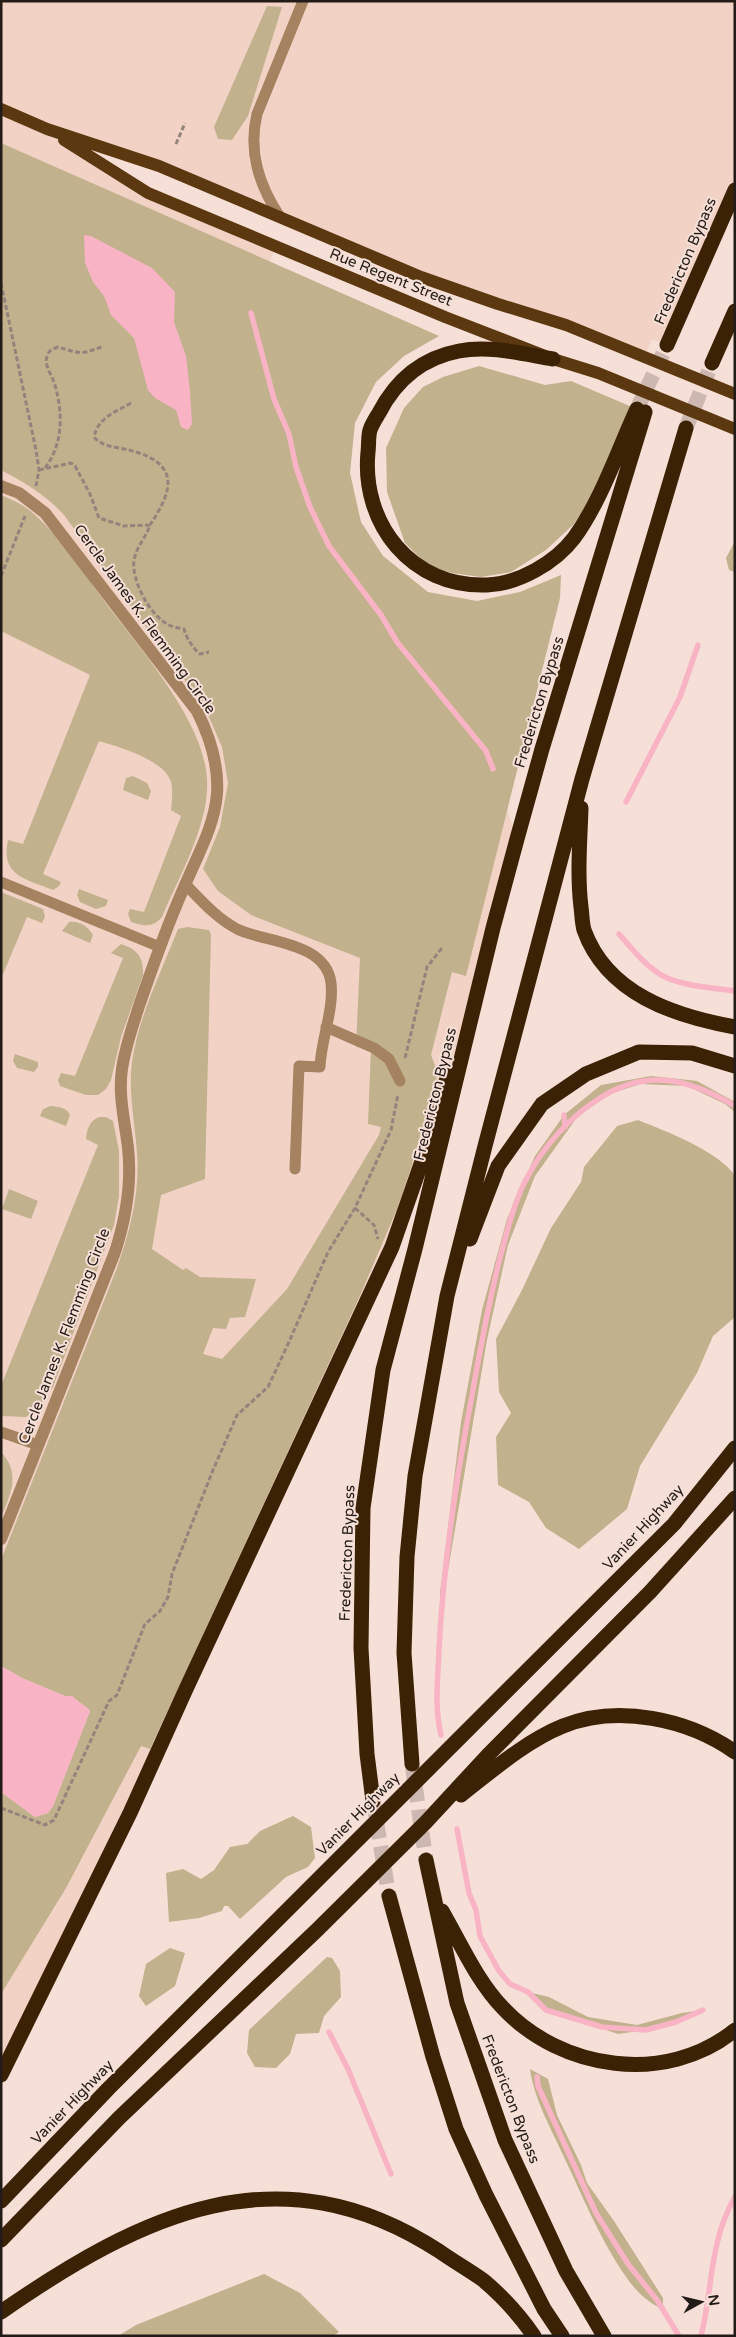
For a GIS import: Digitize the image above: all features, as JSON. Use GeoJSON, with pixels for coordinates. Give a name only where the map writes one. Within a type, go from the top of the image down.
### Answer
{"type":"FeatureCollection","features":[{"type":"Feature","properties":{"kind":"highway","name":"Fredericton Bypass"},"geometry":{"type":"LineString","coordinates":[[667,345],[735,190]]}},
{"type":"Feature","properties":{"kind":"highway"},"geometry":{"type":"LineString","coordinates":[[712,363],[735,311]]}},
{"type":"Feature","properties":{"kind":"highway","name":"Fredericton Bypass"},"geometry":{"type":"LineString","coordinates":[[373,1801],[367,1754],[361,1648],[363,1508],[383,1370],[450,1106],[492,928],[641,410],[595,504],[573,539],[544,564],[511,582],[476,586],[440,579],[398,550],[383,528],[372,503],[366,469],[370,429],[381,408],[402,379],[414,369],[443,355],[461,350],[479,350],[516,352],[553,359]]}},
{"type":"Feature","properties":{"kind":"highway"},"geometry":{"type":"LineString","coordinates":[[412,1764],[404,1652],[407,1557],[415,1476],[448,1296],[485,1146],[582,779],[686,428]]}},
{"type":"Feature","properties":{"kind":"highway"},"geometry":{"type":"LineString","coordinates":[[582,779],[578,884],[584,929],[599,960],[619,981],[643,998],[679,1014],[735,1026]]}},
{"type":"Feature","properties":{"kind":"highway"},"geometry":{"type":"LineString","coordinates":[[1,2075],[130,1813],[392,1247],[421,1164],[492,928]]}},
{"type":"Feature","properties":{"kind":"highway"},"geometry":{"type":"LineString","coordinates":[[448,1296],[498,1166],[542,1104],[586,1074],[638,1052],[692,1053],[735,1066]]}},
{"type":"Feature","properties":{"kind":"highway","name":"Vanier Highway"},"geometry":{"type":"LineString","coordinates":[[1,2201],[108,2089],[674,1524],[735,1448]]}},
{"type":"Feature","properties":{"kind":"highway"},"geometry":{"type":"LineString","coordinates":[[1,2240],[119,2118],[317,1930],[426,1822],[488,1755],[650,1592],[735,1498]]}},
{"type":"Feature","properties":{"kind":"highway"},"geometry":{"type":"LineString","coordinates":[[426,1822],[519,1751],[563,1726],[604,1716],[650,1718],[676,1722],[716,1738],[735,1752]]}},
{"type":"Feature","properties":{"kind":"highway","name":"Fredericton Bypass"},"geometry":{"type":"LineString","coordinates":[[426,1860],[457,2003],[505,2140],[566,2270],[604,2336]]}},
{"type":"Feature","properties":{"kind":"highway"},"geometry":{"type":"LineString","coordinates":[[389,1896],[433,2057],[456,2129],[486,2195],[535,2291],[562,2336]]}},
{"type":"Feature","properties":{"kind":"highway"},"geometry":{"type":"LineString","coordinates":[[434,1897],[478,1976],[502,2007],[524,2029],[548,2044],[574,2055],[604,2063],[640,2064],[664,2062],[695,2053],[727,2037],[735,2030]]}},
{"type":"Feature","properties":{"kind":"highway"},"geometry":{"type":"LineString","coordinates":[[1,2312],[41,2285],[131,2233],[190,2210],[254,2198],[320,2202],[373,2217],[417,2237],[483,2281],[525,2324],[534,2336]]}},
{"type":"Feature","properties":{"kind":"main road","name":"Rue Regent Street"},"geometry":{"type":"LineString","coordinates":[[1,109],[47,129],[159,166],[421,277],[566,325],[735,394]]}},
{"type":"Feature","properties":{"kind":"main road","name":"Rue Regent Street"},"geometry":{"type":"LineString","coordinates":[[47,129],[148,193],[293,255],[553,359],[633,387],[735,429]]}},
{"type":"Feature","properties":{"kind":"street","name":"Cercle James K. Flemming Circle"},"geometry":{"type":"LineString","coordinates":[[1,486],[19,494],[45,512],[197,711],[214,758],[217,794],[208,835],[185,884],[160,946],[132,1030],[122,1070],[122,1101],[128,1150],[128,1199],[125,1222],[115,1252],[1,1539]]}},
{"type":"Feature","properties":{"kind":"lane"},"geometry":{"type":"LineString","coordinates":[[280,217],[268,198],[258,176],[254,157],[253,132],[257,114],[303,1]]}},
{"type":"Feature","properties":{"kind":"lane"},"geometry":{"type":"LineString","coordinates":[[1,882],[160,946]]}},
{"type":"Feature","properties":{"kind":"lane"},"geometry":{"type":"LineString","coordinates":[[185,884],[219,918],[238,929],[314,955],[326,967],[331,982],[331,1002],[320,1050],[320,1067],[299,1066],[295,1169]]}},
{"type":"Feature","properties":{"kind":"lane"},"geometry":{"type":"LineString","coordinates":[[326,1026],[374,1048],[389,1059],[400,1081]]}},
{"type":"Feature","properties":{"kind":"lane"},"geometry":{"type":"LineString","coordinates":[[1,1432],[38,1445]]}},
{"type":"Feature","properties":{"kind":"path"},"geometry":{"type":"LineString","coordinates":[[176,144],[185,123]]}},
{"type":"Feature","properties":{"kind":"path"},"geometry":{"type":"LineString","coordinates":[[1,283],[39,470],[36,486]]}},
{"type":"Feature","properties":{"kind":"path"},"geometry":{"type":"LineString","coordinates":[[45,468],[54,451],[62,423],[54,382],[46,365],[47,355],[58,346],[73,353],[82,354],[104,346]]}},
{"type":"Feature","properties":{"kind":"path"},"geometry":{"type":"LineString","coordinates":[[132,403],[101,420],[96,427],[94,437],[99,444],[132,451],[160,463],[165,469],[168,482],[167,495],[147,535],[139,542],[134,560],[134,575],[142,596],[168,624],[184,629],[186,638],[200,654],[209,652]]}},
{"type":"Feature","properties":{"kind":"path"},"geometry":{"type":"LineString","coordinates":[[39,470],[66,463],[75,466],[90,494],[99,518],[124,526],[150,526]]}},
{"type":"Feature","properties":{"kind":"path"},"geometry":{"type":"LineString","coordinates":[[1,576],[28,508]]}},
{"type":"Feature","properties":{"kind":"path"},"geometry":{"type":"LineString","coordinates":[[1,1808],[45,1825],[54,1820],[109,1701],[117,1695],[145,1624],[160,1611],[168,1597],[172,1574],[213,1470],[237,1416],[268,1386],[328,1252],[356,1208],[391,1130],[400,1081],[427,967],[442,948]]}},
{"type":"Feature","properties":{"kind":"path"},"geometry":{"type":"LineString","coordinates":[[356,1208],[374,1226],[379,1243],[382,1269]]}},
{"type":"Feature","properties":{"kind":"shaded area"},"geometry":{"type":"Polygon","coordinates":[[[1,1],[735,1],[735,190],[667,345],[652,339],[645,356],[50,130],[148,193],[275,247],[251,313],[261,346],[493,769],[517,839],[493,928],[421,1164],[392,1247],[1,2075],[1,1]]]}},
{"type":"Feature","properties":{"kind":"shaded area"},"geometry":{"type":"Polygon","coordinates":[[[267,6],[282,7],[248,116],[232,140],[218,139],[214,127],[267,6]]]}},
{"type":"Feature","properties":{"kind":"shaded area"},"geometry":{"type":"Polygon","coordinates":[[[1,143],[439,336],[404,356],[376,382],[355,423],[350,473],[361,522],[383,556],[428,592],[477,601],[520,592],[561,575],[560,598],[466,976],[452,972],[431,1055],[438,1073],[411,1168],[397,1209],[359,1298],[150,1749],[141,1746],[66,1888],[1,1994],[1,1792],[35,1817],[48,1813],[53,1806],[90,1711],[72,1696],[65,1696],[22,1678],[1,1666],[1,1560],[117,1268],[126,1240],[133,1212],[138,1168],[131,1096],[132,1062],[139,1028],[178,929],[187,927],[209,930],[211,935],[205,1179],[161,1195],[152,1249],[183,1270],[186,1268],[200,1277],[256,1279],[245,1317],[230,1318],[226,1329],[213,1328],[203,1354],[222,1359],[287,1289],[379,1135],[381,1127],[368,1124],[371,1048],[356,1047],[360,958],[251,915],[218,891],[203,869],[220,827],[228,783],[222,747],[205,708],[64,515],[35,490],[1,470],[1,143]]]}},
{"type":"Feature","properties":{"kind":"shaded area"},"geometry":{"type":"Polygon","coordinates":[[[84,235],[91,236],[152,268],[175,292],[174,322],[186,356],[190,391],[192,424],[188,430],[181,427],[176,410],[155,398],[148,390],[134,338],[111,315],[104,296],[93,282],[85,263],[84,235]]]}},
{"type":"Feature","properties":{"kind":"shaded area"},"geometry":{"type":"Polygon","coordinates":[[[479,366],[545,385],[571,381],[632,407],[596,491],[574,524],[546,550],[511,572],[481,577],[452,573],[427,565],[405,543],[387,492],[386,448],[404,408],[423,387],[443,377],[479,366]]]}},
{"type":"Feature","properties":{"kind":"shaded area"},"geometry":{"type":"Polygon","coordinates":[[[1,495],[30,511],[63,545],[165,682],[192,727],[201,749],[206,770],[207,788],[200,826],[194,845],[162,917],[155,923],[144,925],[131,922],[128,914],[130,909],[144,912],[181,816],[171,810],[172,785],[167,774],[151,761],[140,756],[99,741],[43,874],[61,882],[59,886],[53,890],[25,879],[12,869],[8,861],[8,840],[23,844],[90,675],[1,631],[1,495]]]}},
{"type":"Feature","properties":{"kind":"shaded area"},"geometry":{"type":"Polygon","coordinates":[[[735,541],[735,572],[729,570],[726,558],[735,541]]]}},
{"type":"Feature","properties":{"kind":"shaded area"},"geometry":{"type":"Polygon","coordinates":[[[133,776],[147,783],[151,791],[148,800],[123,790],[126,778],[133,776]]]}},
{"type":"Feature","properties":{"kind":"shaded area"},"geometry":{"type":"Polygon","coordinates":[[[79,889],[108,900],[106,906],[96,909],[80,902],[77,895],[79,889]]]}},
{"type":"Feature","properties":{"kind":"shaded area"},"geometry":{"type":"Polygon","coordinates":[[[1,892],[43,909],[45,917],[42,923],[27,917],[1,979],[1,892]]]}},
{"type":"Feature","properties":{"kind":"shaded area"},"geometry":{"type":"Polygon","coordinates":[[[69,922],[80,923],[88,929],[93,935],[90,943],[62,931],[69,922]]]}},
{"type":"Feature","properties":{"kind":"shaded area"},"geometry":{"type":"Polygon","coordinates":[[[121,944],[135,951],[141,959],[143,975],[121,1037],[111,1080],[106,1089],[98,1095],[86,1095],[60,1086],[58,1080],[61,1073],[75,1076],[123,958],[111,953],[121,944]]]}},
{"type":"Feature","properties":{"kind":"shaded area"},"geometry":{"type":"Polygon","coordinates":[[[15,1054],[38,1062],[38,1067],[34,1072],[17,1068],[13,1061],[15,1054]]]}},
{"type":"Feature","properties":{"kind":"shaded area"},"geometry":{"type":"Polygon","coordinates":[[[651,1076],[697,1081],[735,1102],[735,1112],[725,1104],[687,1086],[641,1084],[612,1093],[578,1116],[535,1176],[508,1245],[487,1340],[441,1612],[440,1593],[461,1422],[482,1310],[507,1219],[535,1156],[564,1115],[601,1085],[651,1076]]]}},
{"type":"Feature","properties":{"kind":"shaded area"},"geometry":{"type":"Polygon","coordinates":[[[51,1106],[62,1108],[68,1112],[70,1115],[66,1126],[40,1116],[43,1109],[51,1106]]]}},
{"type":"Feature","properties":{"kind":"shaded area"},"geometry":{"type":"Polygon","coordinates":[[[99,1117],[106,1117],[113,1121],[119,1151],[119,1196],[114,1225],[53,1387],[34,1414],[25,1417],[1,1416],[1,1386],[98,1145],[86,1139],[91,1123],[99,1117]]]}},
{"type":"Feature","properties":{"kind":"shaded area"},"geometry":{"type":"Polygon","coordinates":[[[638,1120],[704,1150],[717,1158],[735,1176],[735,1317],[713,1336],[697,1373],[640,1466],[627,1509],[579,1549],[546,1528],[529,1502],[498,1485],[496,1437],[511,1413],[499,1392],[496,1339],[522,1290],[551,1228],[581,1182],[584,1167],[617,1126],[638,1120]]]}},
{"type":"Feature","properties":{"kind":"shaded area"},"geometry":{"type":"Polygon","coordinates":[[[9,1189],[38,1201],[31,1219],[2,1209],[9,1189]]]}},
{"type":"Feature","properties":{"kind":"shaded area"},"geometry":{"type":"Polygon","coordinates":[[[1,1452],[11,1468],[12,1484],[11,1492],[1,1517],[1,1452]]]}},
{"type":"Feature","properties":{"kind":"shaded area"},"geometry":{"type":"Polygon","coordinates":[[[1,1666],[22,1678],[65,1696],[72,1696],[90,1711],[53,1806],[48,1813],[35,1817],[1,1792],[1,1666]]]}},
{"type":"Feature","properties":{"kind":"shaded area"},"geometry":{"type":"Polygon","coordinates":[[[293,1816],[311,1827],[315,1858],[308,1867],[286,1877],[240,1919],[228,1906],[224,1906],[222,1911],[199,1918],[169,1922],[166,1873],[183,1869],[201,1879],[214,1870],[230,1847],[247,1844],[260,1831],[293,1816]]]}},
{"type":"Feature","properties":{"kind":"shaded area"},"geometry":{"type":"Polygon","coordinates":[[[170,1948],[185,1953],[175,1986],[146,2006],[139,1996],[146,1964],[170,1948]]]}},
{"type":"Feature","properties":{"kind":"shaded area"},"geometry":{"type":"Polygon","coordinates":[[[327,1957],[332,1958],[340,1971],[341,1997],[324,2016],[319,2033],[296,2034],[290,2054],[276,2068],[255,2067],[247,2053],[249,2030],[327,1957]]]}},
{"type":"Feature","properties":{"kind":"shaded area"},"geometry":{"type":"Polygon","coordinates":[[[528,1992],[549,1997],[588,2017],[637,2025],[682,2013],[703,2010],[676,2022],[646,2030],[618,2034],[546,2010],[528,1992]]]}},
{"type":"Feature","properties":{"kind":"shaded area"},"geometry":{"type":"Polygon","coordinates":[[[530,2069],[548,2079],[557,2115],[581,2165],[587,2183],[614,2221],[663,2298],[663,2309],[651,2303],[636,2290],[607,2245],[591,2216],[544,2113],[535,2091],[530,2069]]]}},
{"type":"Feature","properties":{"kind":"shaded area"},"geometry":{"type":"Polygon","coordinates":[[[264,2274],[300,2293],[339,2332],[333,2336],[118,2336],[136,2325],[264,2274]]]}},
{"type":"Feature","properties":{"kind":"waterway"},"geometry":{"type":"LineString","coordinates":[[251,313],[274,399],[289,434],[296,467],[310,507],[329,546],[381,615],[397,642],[486,751],[493,769]]}},
{"type":"Feature","properties":{"kind":"waterway"},"geometry":{"type":"LineString","coordinates":[[626,802],[680,697],[698,645]]}},
{"type":"Feature","properties":{"kind":"waterway"},"geometry":{"type":"LineString","coordinates":[[619,934],[646,963],[665,977],[690,985],[735,991]]}},
{"type":"Feature","properties":{"kind":"waterway"},"geometry":{"type":"LineString","coordinates":[[441,1735],[437,1703],[439,1649],[449,1538],[457,1482],[491,1297],[509,1224],[523,1185],[549,1144],[567,1124],[587,1107],[615,1090],[649,1080],[666,1080],[700,1089],[718,1096],[735,1106]]}},
{"type":"Feature","properties":{"kind":"waterway"},"geometry":{"type":"LineString","coordinates":[[564,1115],[565,1127]]}},
{"type":"Feature","properties":{"kind":"waterway"},"geometry":{"type":"LineString","coordinates":[[457,1829],[469,1893],[476,1910],[480,1936],[499,1971],[510,1984],[528,1992],[546,2010],[602,2027],[646,2030],[676,2022],[703,2010]]}},
{"type":"Feature","properties":{"kind":"waterway"},"geometry":{"type":"LineString","coordinates":[[329,2032],[348,2069],[391,2174]]}},
{"type":"Feature","properties":{"kind":"waterway"},"geometry":{"type":"LineString","coordinates":[[537,2077],[538,2086],[596,2213],[628,2264],[657,2300],[679,2336]]}},
{"type":"Feature","properties":{"kind":"waterway"},"geometry":{"type":"LineString","coordinates":[[701,2336],[720,2231],[735,2197]]}},
{"type":"Feature","properties":{"kind":"tunnel"},"geometry":{"type":"LineString","coordinates":[[637,409],[667,345]]}},
{"type":"Feature","properties":{"kind":"tunnel"},"geometry":{"type":"LineString","coordinates":[[686,428],[712,363]]}},
{"type":"Feature","properties":{"kind":"tunnel"},"geometry":{"type":"LineString","coordinates":[[412,1764],[426,1860]]}},
{"type":"Feature","properties":{"kind":"tunnel"},"geometry":{"type":"LineString","coordinates":[[373,1801],[389,1896]]}}]}
